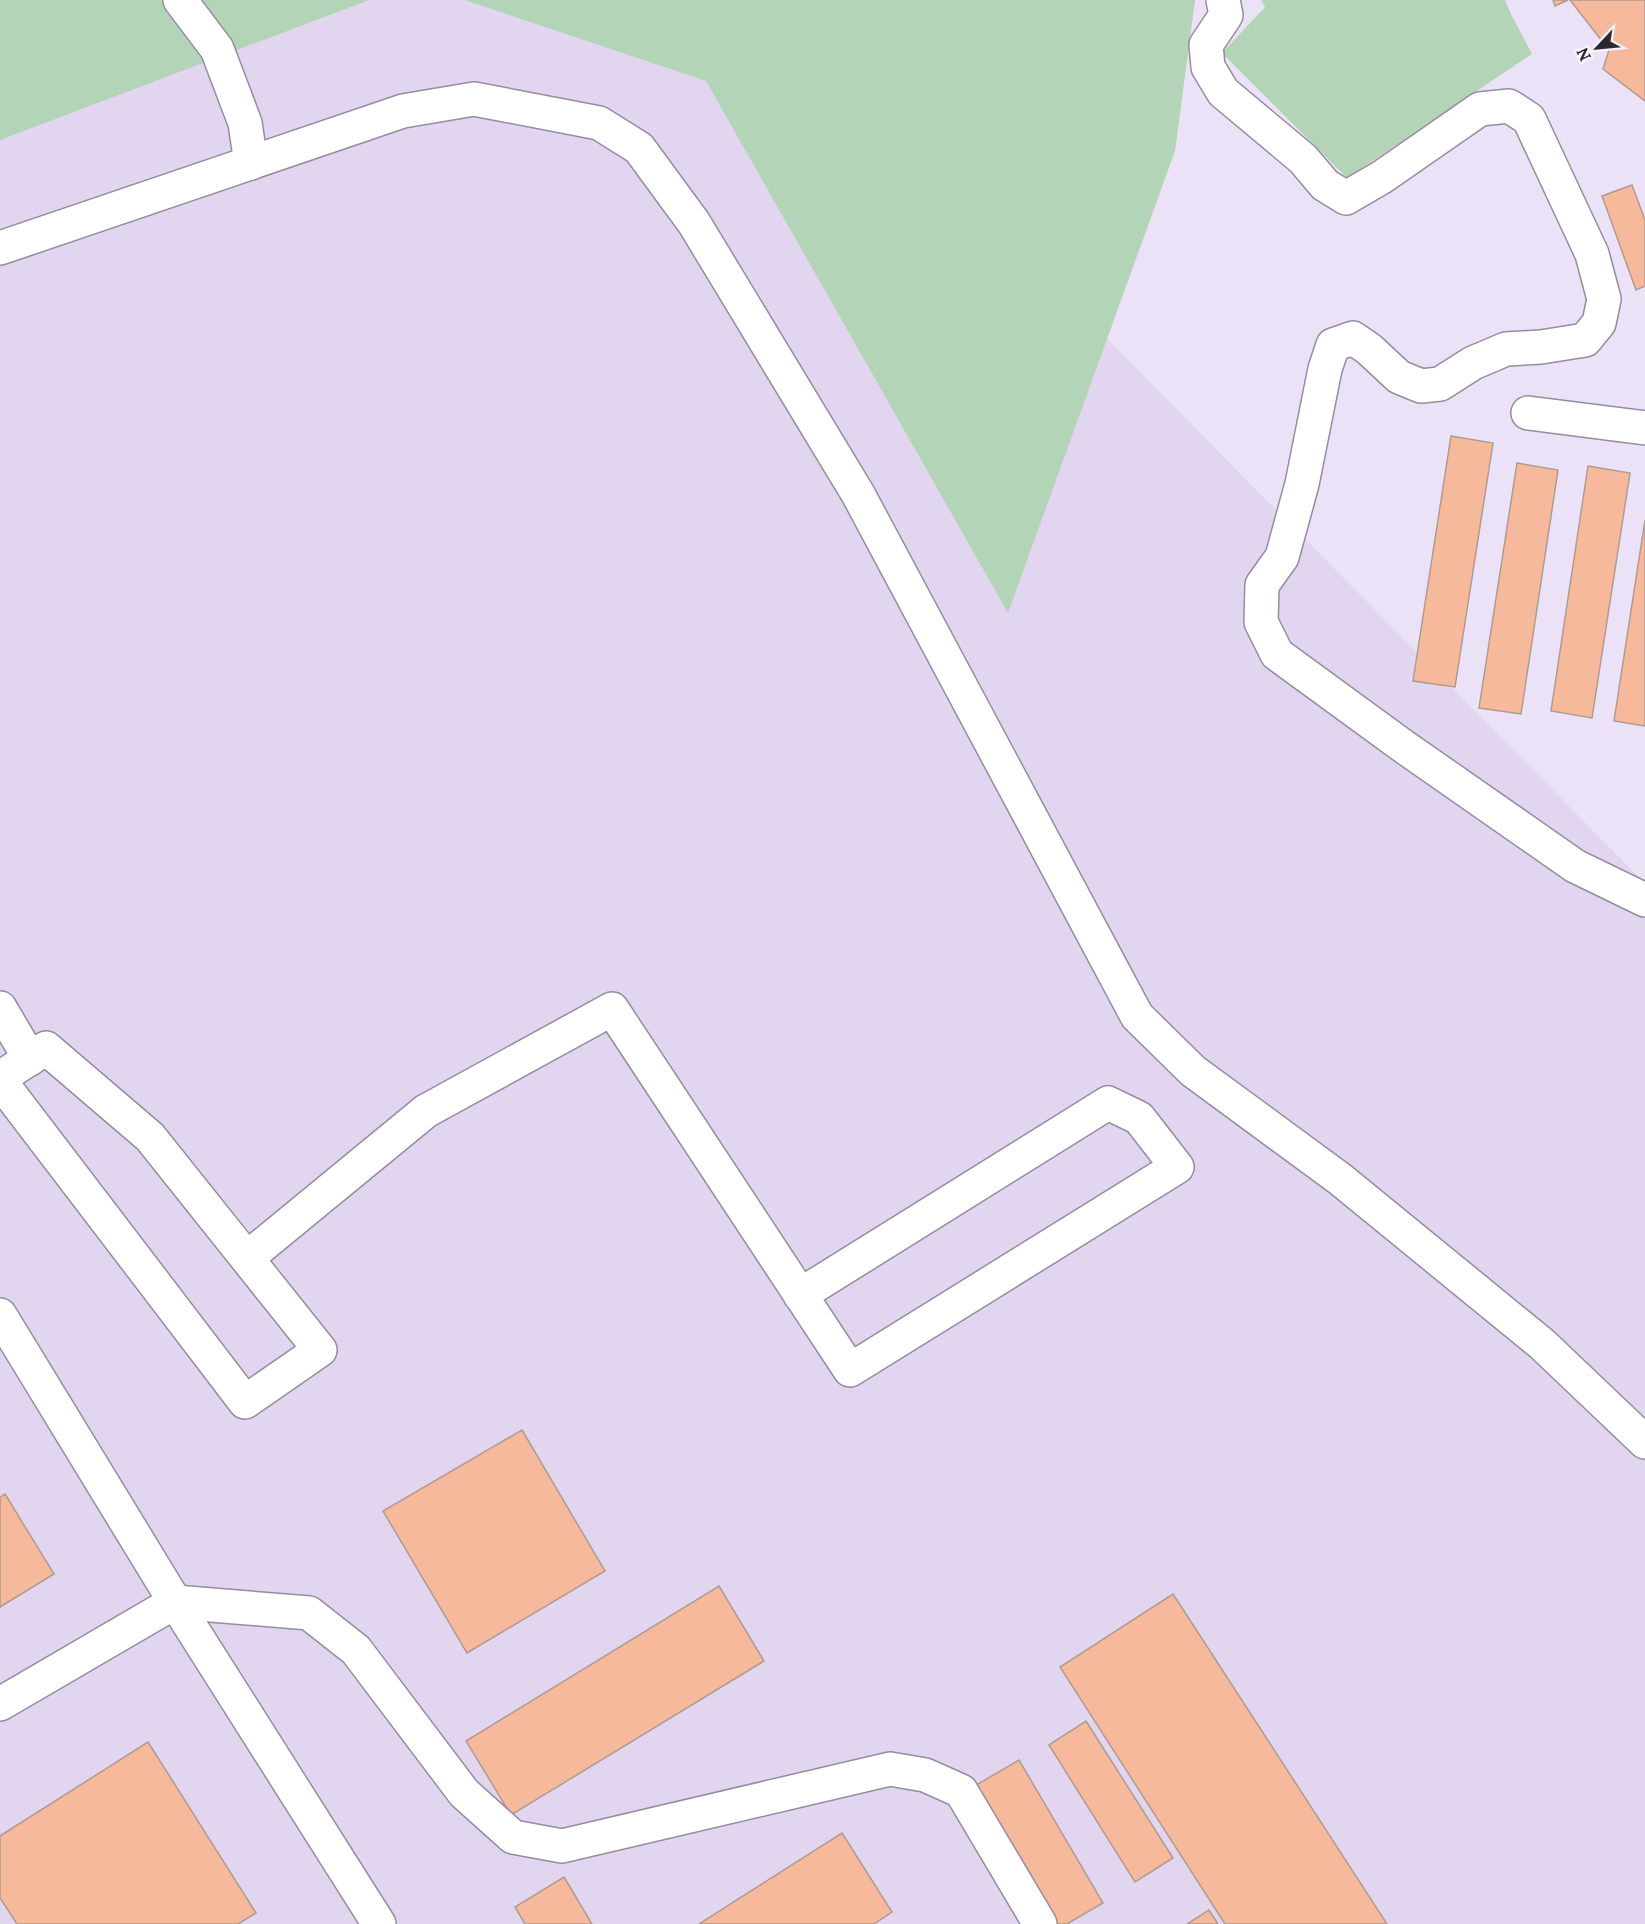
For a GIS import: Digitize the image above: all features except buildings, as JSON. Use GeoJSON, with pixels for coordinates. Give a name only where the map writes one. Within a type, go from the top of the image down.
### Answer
{"type":"FeatureCollection","features":[{"type":"Feature","properties":{"kind":"street"},"geometry":{"type":"LineString","coordinates":[[180,0],[217,49],[245,123],[251,163]]}},
{"type":"Feature","properties":{"kind":"street"},"geometry":{"type":"LineString","coordinates":[[1223,0],[1226,15],[1206,45],[1208,67],[1223,92],[1303,159],[1325,185],[1346,198],[1382,177],[1480,109],[1509,106],[1529,119],[1592,254],[1604,299],[1599,323],[1585,339],[1541,347],[1506,349],[1473,363],[1440,384],[1421,386],[1398,377],[1369,349],[1353,338],[1333,345],[1324,369],[1302,484],[1282,557],[1262,585],[1261,622],[1278,654],[1403,746],[1575,866],[1645,900]]}},
{"type":"Feature","properties":{"kind":"street"},"geometry":{"type":"LineString","coordinates":[[0,248],[403,111],[474,99],[599,123],[639,148],[694,223],[858,494],[1137,1016],[1193,1071],[1340,1179],[1542,1344],[1645,1442]]}},
{"type":"Feature","properties":{"kind":"street"},"geometry":{"type":"LineString","coordinates":[[1528,413],[1645,428]]}},
{"type":"Feature","properties":{"kind":"street"},"geometry":{"type":"LineString","coordinates":[[0,1008],[30,1059]]}},
{"type":"Feature","properties":{"kind":"street"},"geometry":{"type":"LineString","coordinates":[[247,1258],[426,1111],[612,1010],[850,1370],[1177,1167],[1139,1118],[1108,1103],[801,1295]]}},
{"type":"Feature","properties":{"kind":"street"},"geometry":{"type":"LineString","coordinates":[[46,1048],[150,1137],[320,1350],[245,1402],[0,1079],[46,1048]]}},
{"type":"Feature","properties":{"kind":"street"},"geometry":{"type":"LineString","coordinates":[[0,1315],[175,1602],[379,1924]]}},
{"type":"Feature","properties":{"kind":"street"},"geometry":{"type":"LineString","coordinates":[[0,1704],[175,1602],[309,1613],[356,1650],[464,1793],[513,1837],[562,1846],[890,1769],[925,1775],[961,1791],[1040,1924]]}},
{"type":"Feature","properties":{"kind":"shaded area"},"geometry":{"type":"Polygon","coordinates":[[[0,0],[772,0],[1645,883],[1645,1924],[0,1924],[0,0]]]}},
{"type":"Feature","properties":{"kind":"green space"},"geometry":{"type":"Polygon","coordinates":[[[0,0],[369,0],[0,140],[0,0]]]}},
{"type":"Feature","properties":{"kind":"green space"},"geometry":{"type":"Polygon","coordinates":[[[465,0],[1195,0],[1175,151],[1008,613],[706,81],[465,0]]]}},
{"type":"Feature","properties":{"kind":"green space"},"geometry":{"type":"Polygon","coordinates":[[[1261,0],[1505,0],[1532,54],[1347,178],[1222,53],[1265,7],[1261,0]]]}}]}
